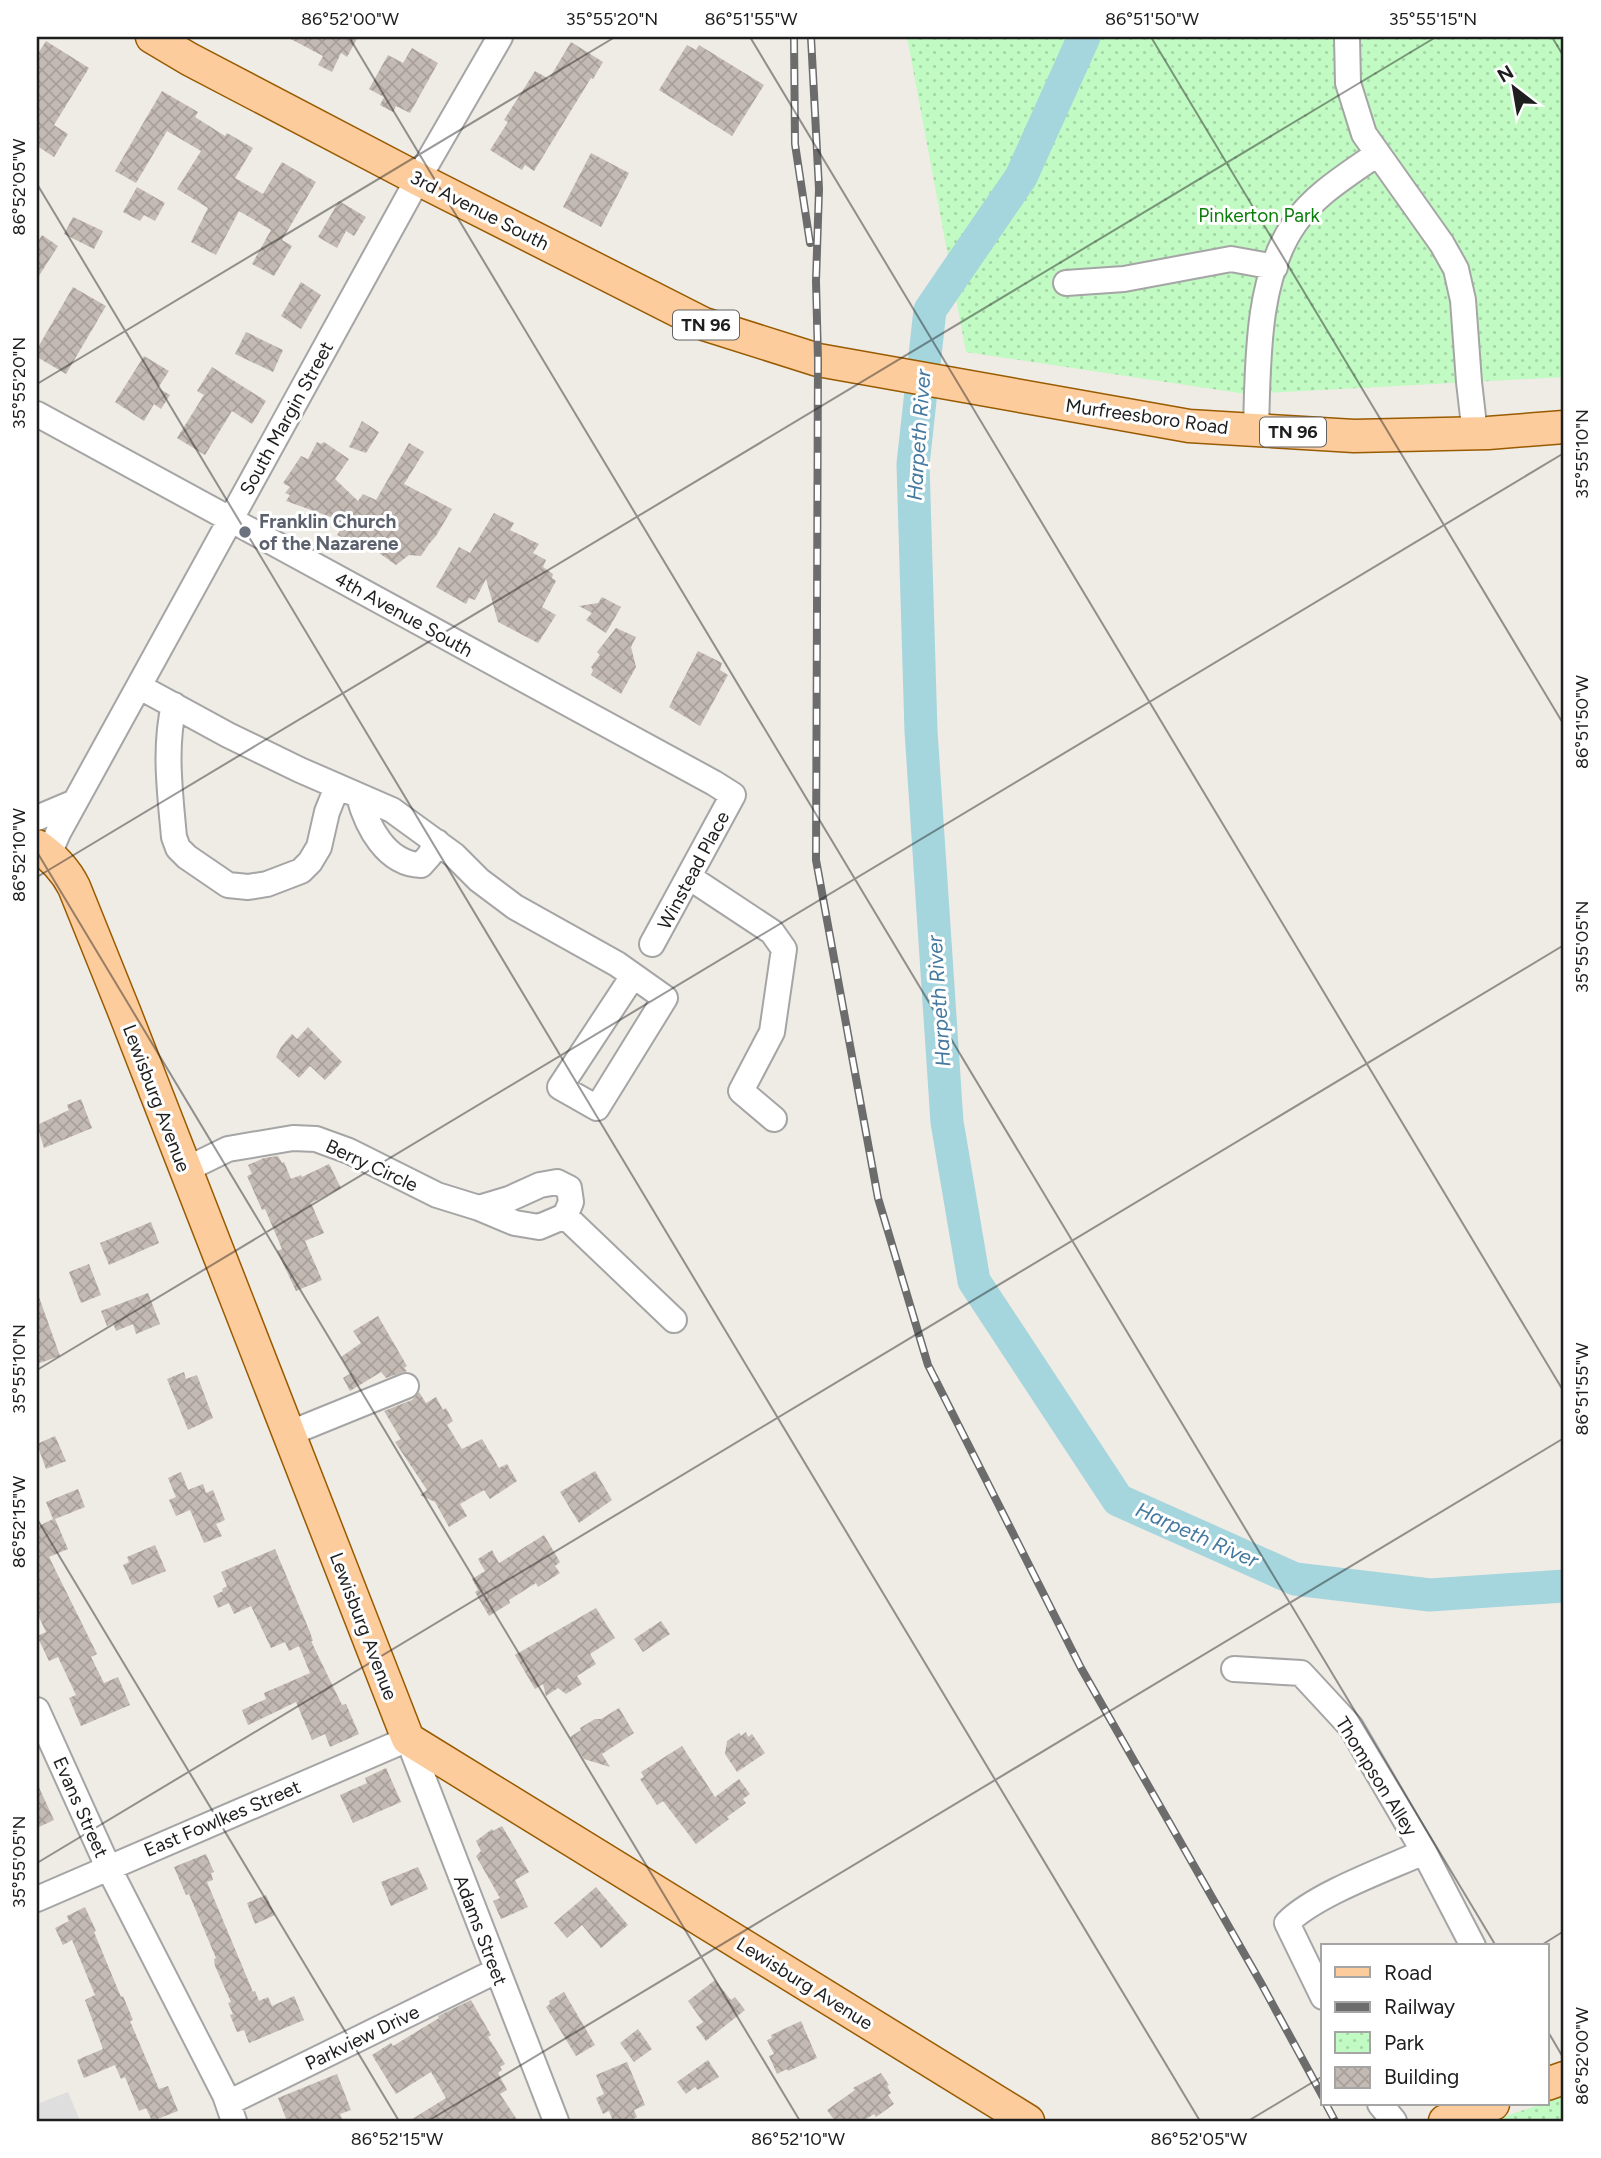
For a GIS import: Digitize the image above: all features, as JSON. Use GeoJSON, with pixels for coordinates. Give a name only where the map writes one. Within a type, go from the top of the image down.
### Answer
{"type":"FeatureCollection","features":[{"type":"Feature","properties":{"kind":"main road","name":"3rd Avenue South"},"geometry":{"type":"LineString","coordinates":[[152,37],[418,179],[704,324],[826,361]]}},
{"type":"Feature","properties":{"kind":"main road","name":"Murfreesboro Road"},"geometry":{"type":"LineString","coordinates":[[826,361],[1189,426],[1354,436],[1475,433],[1564,427]]}},
{"type":"Feature","properties":{"kind":"main road","name":"Lewisburg Avenue"},"geometry":{"type":"LineString","coordinates":[[43,850],[67,873],[74,887],[408,1739],[1028,2121]]}},
{"type":"Feature","properties":{"kind":"main road"},"geometry":{"type":"LineString","coordinates":[[1445,2121],[1487,2106]]}},
{"type":"Feature","properties":{"kind":"street","name":"South Margin Street"},"geometry":{"type":"LineString","coordinates":[[43,850],[75,802],[140,687],[418,179],[500,37]]}},
{"type":"Feature","properties":{"kind":"street"},"geometry":{"type":"LineString","coordinates":[[1347,37],[1348,83],[1364,134],[1457,269],[1463,300],[1475,433]]}},
{"type":"Feature","properties":{"kind":"street"},"geometry":{"type":"LineString","coordinates":[[1256,430],[1258,347],[1266,300],[1280,248],[1296,221],[1327,190],[1377,154]]}},
{"type":"Feature","properties":{"kind":"street"},"geometry":{"type":"LineString","coordinates":[[1066,283],[1124,279],[1231,259],[1275,267]]}},
{"type":"Feature","properties":{"kind":"street","name":"4th Avenue South"},"geometry":{"type":"LineString","coordinates":[[37,414],[733,795]]}},
{"type":"Feature","properties":{"kind":"street"},"geometry":{"type":"LineString","coordinates":[[140,687],[228,735],[392,810],[454,855],[479,880],[515,907],[617,964],[666,998],[597,1108],[560,1087],[634,976]]}},
{"type":"Feature","properties":{"kind":"street"},"geometry":{"type":"LineString","coordinates":[[174,705],[168,752],[174,837],[178,848],[187,857],[228,885],[248,887],[267,884],[302,871],[319,848],[327,812],[348,792]]}},
{"type":"Feature","properties":{"kind":"street"},"geometry":{"type":"LineString","coordinates":[[348,792],[375,835],[389,851],[411,864],[421,865],[437,842]]}},
{"type":"Feature","properties":{"kind":"street","name":"Winstead Place"},"geometry":{"type":"LineString","coordinates":[[652,944],[733,795]]}},
{"type":"Feature","properties":{"kind":"street"},"geometry":{"type":"LineString","coordinates":[[37,818],[75,802]]}},
{"type":"Feature","properties":{"kind":"street"},"geometry":{"type":"LineString","coordinates":[[689,877],[772,932],[784,949],[772,1032],[741,1091],[774,1119]]}},
{"type":"Feature","properties":{"kind":"street","name":"Berry Circle"},"geometry":{"type":"LineString","coordinates":[[185,1170],[228,1149],[293,1138],[316,1139],[349,1151],[438,1195],[515,1223],[539,1227],[565,1216]]}},
{"type":"Feature","properties":{"kind":"street"},"geometry":{"type":"LineString","coordinates":[[479,1208],[509,1199],[540,1185],[557,1182],[569,1188],[571,1202],[565,1216],[674,1320]]}},
{"type":"Feature","properties":{"kind":"street"},"geometry":{"type":"LineString","coordinates":[[288,1434],[406,1386]]}},
{"type":"Feature","properties":{"kind":"street","name":"Thompson Alley"},"geometry":{"type":"LineString","coordinates":[[1234,1669],[1301,1673],[1351,1727],[1424,1852],[1473,1944]]}},
{"type":"Feature","properties":{"kind":"street","name":"Evans Street"},"geometry":{"type":"LineString","coordinates":[[37,1710],[108,1867]]}},
{"type":"Feature","properties":{"kind":"street","name":"East Fowlkes Street"},"geometry":{"type":"LineString","coordinates":[[37,1899],[408,1739]]}},
{"type":"Feature","properties":{"kind":"street","name":"Adams Street"},"geometry":{"type":"LineString","coordinates":[[408,1739],[556,2121]]}},
{"type":"Feature","properties":{"kind":"street"},"geometry":{"type":"LineString","coordinates":[[1321,1993],[1287,1923],[1297,1912],[1424,1852]]}},
{"type":"Feature","properties":{"kind":"street","name":"Parkview Drive"},"geometry":{"type":"LineString","coordinates":[[108,1867],[231,2112],[496,1971]]}},
{"type":"Feature","properties":{"kind":"street"},"geometry":{"type":"LineString","coordinates":[[1382,2106],[1394,2121]]}},
{"type":"Feature","properties":{"kind":"green space","name":"Pinkerton Park"},"geometry":{"type":"Polygon","coordinates":[[[907,37],[1564,37],[1564,377],[1246,394],[966,352],[907,37]]]}},
{"type":"Feature","properties":{"kind":"green space"},"geometry":{"type":"Polygon","coordinates":[[[1564,2096],[1564,2121],[1491,2121],[1536,2106],[1548,2106],[1548,2102],[1564,2096]]]}},
{"type":"Feature","properties":{"kind":"shaded area"},"geometry":{"type":"Polygon","coordinates":[[[68,2092],[80,2121],[37,2121],[37,2104],[68,2092]]]}},
{"type":"Feature","properties":{"kind":"building"},"geometry":{"type":"Polygon","coordinates":[[[287,37],[358,37],[347,57],[341,53],[332,72],[318,65],[323,56],[287,37]]]}},
{"type":"Feature","properties":{"kind":"building"},"geometry":{"type":"Polygon","coordinates":[[[46,41],[89,68],[54,125],[68,134],[54,157],[37,146],[37,55],[46,41]]]}},
{"type":"Feature","properties":{"kind":"building"},"geometry":{"type":"Polygon","coordinates":[[[571,42],[603,62],[534,171],[525,165],[522,170],[490,150],[508,122],[504,120],[535,71],[549,79],[571,42]]]}},
{"type":"Feature","properties":{"kind":"building"},"geometry":{"type":"Polygon","coordinates":[[[687,45],[696,50],[699,45],[764,85],[732,136],[659,90],[687,45]]]}},
{"type":"Feature","properties":{"kind":"building"},"geometry":{"type":"Polygon","coordinates":[[[412,48],[438,63],[410,113],[396,106],[393,112],[380,105],[384,97],[369,89],[388,55],[403,63],[412,48]]]}},
{"type":"Feature","properties":{"kind":"building"},"geometry":{"type":"Polygon","coordinates":[[[162,91],[198,112],[195,117],[225,136],[227,133],[253,148],[235,178],[263,194],[282,162],[316,182],[282,240],[292,246],[274,276],[252,264],[271,230],[239,211],[216,255],[191,242],[208,208],[177,189],[201,151],[167,131],[136,183],[115,171],[162,91]]]}},
{"type":"Feature","properties":{"kind":"building"},"geometry":{"type":"Polygon","coordinates":[[[591,153],[629,173],[601,227],[563,207],[591,153]]]}},
{"type":"Feature","properties":{"kind":"building"},"geometry":{"type":"Polygon","coordinates":[[[137,187],[165,203],[155,221],[144,215],[140,221],[123,212],[137,187]]]}},
{"type":"Feature","properties":{"kind":"building"},"geometry":{"type":"Polygon","coordinates":[[[339,201],[366,217],[354,236],[346,231],[337,248],[318,237],[339,201]]]}},
{"type":"Feature","properties":{"kind":"building"},"geometry":{"type":"Polygon","coordinates":[[[73,217],[103,231],[94,249],[64,234],[73,217]]]}},
{"type":"Feature","properties":{"kind":"building"},"geometry":{"type":"Polygon","coordinates":[[[42,235],[58,246],[37,279],[37,243],[42,235]]]}},
{"type":"Feature","properties":{"kind":"building"},"geometry":{"type":"Polygon","coordinates":[[[301,282],[321,295],[301,329],[281,316],[301,282]]]}},
{"type":"Feature","properties":{"kind":"building"},"geometry":{"type":"Polygon","coordinates":[[[73,287],[106,306],[66,374],[37,357],[37,349],[73,287]]]}},
{"type":"Feature","properties":{"kind":"building"},"geometry":{"type":"Polygon","coordinates":[[[246,332],[283,350],[273,372],[235,354],[246,332]]]}},
{"type":"Feature","properties":{"kind":"building"},"geometry":{"type":"Polygon","coordinates":[[[144,356],[169,371],[158,388],[170,395],[161,409],[154,404],[144,421],[115,402],[144,356]]]}},
{"type":"Feature","properties":{"kind":"building"},"geometry":{"type":"Polygon","coordinates":[[[212,367],[266,401],[252,424],[232,411],[205,455],[177,438],[204,395],[197,391],[212,367]]]}},
{"type":"Feature","properties":{"kind":"building"},"geometry":{"type":"Polygon","coordinates":[[[362,421],[379,432],[366,453],[349,447],[362,421]]]}},
{"type":"Feature","properties":{"kind":"building"},"geometry":{"type":"Polygon","coordinates":[[[317,442],[324,442],[349,459],[335,479],[358,501],[363,494],[376,500],[409,443],[424,452],[404,484],[452,509],[421,556],[409,555],[396,565],[362,541],[359,545],[337,535],[342,527],[337,525],[339,520],[286,501],[290,495],[285,493],[290,487],[283,483],[301,456],[308,459],[317,442]]]}},
{"type":"Feature","properties":{"kind":"building"},"geometry":{"type":"Polygon","coordinates":[[[494,513],[514,523],[510,530],[539,544],[533,553],[546,560],[543,567],[553,574],[552,578],[556,581],[542,607],[556,615],[538,643],[498,622],[486,579],[475,600],[469,598],[466,604],[436,587],[459,547],[470,553],[494,513]]]}},
{"type":"Feature","properties":{"kind":"building"},"geometry":{"type":"Polygon","coordinates":[[[602,597],[621,607],[606,633],[586,620],[592,613],[579,606],[598,603],[602,597]]]}},
{"type":"Feature","properties":{"kind":"building"},"geometry":{"type":"Polygon","coordinates":[[[616,628],[636,637],[631,647],[636,667],[621,694],[591,675],[591,667],[600,655],[597,652],[616,628]]]}},
{"type":"Feature","properties":{"kind":"building"},"geometry":{"type":"Polygon","coordinates":[[[698,651],[722,663],[720,670],[728,675],[700,726],[669,707],[698,651]]]}},
{"type":"Feature","properties":{"kind":"building"},"geometry":{"type":"Polygon","coordinates":[[[308,1027],[342,1062],[325,1080],[310,1066],[299,1078],[276,1057],[292,1034],[297,1039],[308,1027]]]}},
{"type":"Feature","properties":{"kind":"building"},"geometry":{"type":"Polygon","coordinates":[[[81,1099],[92,1128],[44,1148],[37,1125],[69,1110],[67,1105],[81,1099]]]}},
{"type":"Feature","properties":{"kind":"building"},"geometry":{"type":"Polygon","coordinates":[[[278,1156],[282,1163],[284,1162],[291,1179],[301,1175],[302,1177],[329,1164],[341,1188],[311,1203],[324,1233],[305,1241],[322,1280],[296,1291],[277,1251],[282,1249],[265,1209],[262,1210],[247,1176],[252,1174],[248,1165],[264,1158],[278,1156]]]}},
{"type":"Feature","properties":{"kind":"building"},"geometry":{"type":"Polygon","coordinates":[[[151,1222],[159,1243],[109,1265],[100,1243],[151,1222]]]}},
{"type":"Feature","properties":{"kind":"building"},"geometry":{"type":"Polygon","coordinates":[[[89,1264],[101,1295],[81,1303],[69,1272],[89,1264]]]}},
{"type":"Feature","properties":{"kind":"building"},"geometry":{"type":"Polygon","coordinates":[[[148,1293],[160,1324],[136,1334],[133,1324],[116,1331],[113,1323],[107,1326],[101,1311],[148,1293]]]}},
{"type":"Feature","properties":{"kind":"building"},"geometry":{"type":"Polygon","coordinates":[[[37,1297],[60,1356],[37,1364],[37,1297]]]}},
{"type":"Feature","properties":{"kind":"building"},"geometry":{"type":"Polygon","coordinates":[[[378,1316],[407,1366],[404,1368],[407,1371],[386,1378],[381,1372],[350,1391],[343,1378],[351,1373],[341,1357],[361,1343],[353,1331],[378,1316]]]}},
{"type":"Feature","properties":{"kind":"building"},"geometry":{"type":"Polygon","coordinates":[[[184,1372],[186,1379],[197,1375],[213,1418],[188,1430],[167,1379],[184,1372]]]}},
{"type":"Feature","properties":{"kind":"building"},"geometry":{"type":"Polygon","coordinates":[[[419,1392],[426,1403],[436,1397],[443,1410],[446,1408],[453,1421],[447,1425],[462,1449],[482,1439],[499,1468],[507,1464],[517,1481],[490,1499],[484,1490],[460,1504],[467,1516],[449,1527],[435,1502],[420,1495],[427,1490],[395,1442],[401,1439],[384,1411],[412,1400],[419,1392]]]}},
{"type":"Feature","properties":{"kind":"building"},"geometry":{"type":"Polygon","coordinates":[[[55,1436],[66,1461],[46,1469],[37,1444],[55,1436]]]}},
{"type":"Feature","properties":{"kind":"building"},"geometry":{"type":"Polygon","coordinates":[[[595,1471],[612,1500],[579,1523],[560,1492],[595,1471]]]}},
{"type":"Feature","properties":{"kind":"building"},"geometry":{"type":"Polygon","coordinates":[[[181,1472],[188,1490],[203,1484],[206,1493],[213,1490],[225,1520],[216,1524],[222,1536],[204,1543],[190,1510],[176,1516],[169,1500],[176,1497],[168,1478],[181,1472]]]}},
{"type":"Feature","properties":{"kind":"building"},"geometry":{"type":"Polygon","coordinates":[[[78,1489],[85,1507],[55,1519],[68,1549],[49,1557],[97,1654],[91,1657],[104,1683],[118,1677],[130,1705],[81,1726],[69,1698],[76,1695],[58,1657],[49,1661],[37,1636],[46,1632],[37,1613],[37,1527],[53,1519],[46,1502],[78,1489]]]}},
{"type":"Feature","properties":{"kind":"building"},"geometry":{"type":"Polygon","coordinates":[[[544,1535],[560,1562],[555,1566],[560,1573],[538,1587],[536,1583],[489,1616],[475,1592],[478,1590],[472,1579],[485,1571],[478,1559],[492,1550],[499,1563],[544,1535]]]}},
{"type":"Feature","properties":{"kind":"building"},"geometry":{"type":"Polygon","coordinates":[[[155,1545],[166,1571],[132,1585],[123,1565],[129,1562],[127,1557],[155,1545]]]}},
{"type":"Feature","properties":{"kind":"building"},"geometry":{"type":"Polygon","coordinates":[[[275,1549],[310,1632],[311,1641],[342,1705],[346,1704],[359,1734],[330,1747],[325,1734],[312,1740],[296,1702],[248,1725],[242,1710],[266,1699],[264,1693],[310,1673],[299,1646],[289,1651],[285,1642],[271,1648],[251,1606],[234,1614],[229,1603],[218,1608],[213,1596],[227,1586],[221,1572],[275,1549]]]}},
{"type":"Feature","properties":{"kind":"building"},"geometry":{"type":"Polygon","coordinates":[[[596,1608],[615,1638],[590,1654],[596,1664],[577,1676],[582,1684],[566,1694],[558,1688],[546,1696],[543,1684],[535,1689],[515,1655],[596,1608]]]}},
{"type":"Feature","properties":{"kind":"building"},"geometry":{"type":"Polygon","coordinates":[[[661,1621],[670,1634],[643,1652],[634,1639],[661,1621]]]}},
{"type":"Feature","properties":{"kind":"building"},"geometry":{"type":"Polygon","coordinates":[[[619,1708],[634,1733],[602,1754],[610,1767],[584,1759],[570,1737],[595,1719],[601,1719],[619,1708]]]}},
{"type":"Feature","properties":{"kind":"building"},"geometry":{"type":"Polygon","coordinates":[[[746,1732],[748,1737],[752,1734],[765,1753],[737,1772],[725,1754],[727,1741],[746,1732]]]}},
{"type":"Feature","properties":{"kind":"building"},"geometry":{"type":"Polygon","coordinates":[[[682,1746],[715,1797],[739,1779],[750,1794],[743,1799],[746,1803],[727,1817],[729,1819],[696,1844],[663,1801],[657,1805],[640,1779],[644,1777],[641,1772],[682,1746]]]}},
{"type":"Feature","properties":{"kind":"building"},"geometry":{"type":"Polygon","coordinates":[[[386,1768],[401,1802],[353,1823],[340,1795],[367,1783],[365,1778],[386,1768]]]}},
{"type":"Feature","properties":{"kind":"building"},"geometry":{"type":"Polygon","coordinates":[[[37,1783],[54,1820],[37,1828],[37,1783]]]}},
{"type":"Feature","properties":{"kind":"building"},"geometry":{"type":"Polygon","coordinates":[[[502,1826],[529,1872],[515,1880],[528,1907],[501,1919],[493,1901],[500,1898],[476,1856],[481,1851],[476,1841],[492,1829],[493,1831],[502,1826]]]}},
{"type":"Feature","properties":{"kind":"building"},"geometry":{"type":"Polygon","coordinates":[[[206,1854],[214,1872],[211,1873],[213,1880],[207,1882],[253,1992],[255,1991],[259,2001],[268,1997],[272,2006],[294,1996],[304,2020],[249,2043],[244,2030],[237,2032],[230,2015],[233,2014],[228,2003],[231,2002],[215,1966],[216,1958],[189,1894],[186,1895],[174,1867],[206,1854]]]}},
{"type":"Feature","properties":{"kind":"building"},"geometry":{"type":"Polygon","coordinates":[[[418,1867],[428,1889],[391,1906],[381,1882],[418,1867]]]}},
{"type":"Feature","properties":{"kind":"building"},"geometry":{"type":"Polygon","coordinates":[[[596,1887],[628,1925],[601,1948],[582,1925],[567,1938],[554,1923],[596,1887]]]}},
{"type":"Feature","properties":{"kind":"building"},"geometry":{"type":"Polygon","coordinates":[[[266,1895],[275,1915],[255,1924],[247,1903],[266,1895]]]}},
{"type":"Feature","properties":{"kind":"building"},"geometry":{"type":"Polygon","coordinates":[[[85,1907],[159,2089],[168,2086],[178,2111],[152,2121],[146,2108],[139,2111],[125,2077],[121,2079],[115,2065],[84,2078],[77,2060],[103,2049],[85,2000],[95,1995],[72,1940],[63,1945],[55,1928],[69,1921],[67,1916],[85,1907]]]}},
{"type":"Feature","properties":{"kind":"building"},"geometry":{"type":"Polygon","coordinates":[[[715,1980],[731,2000],[735,1997],[745,2010],[706,2041],[696,2027],[703,2022],[688,2001],[715,1980]]]}},
{"type":"Feature","properties":{"kind":"building"},"geometry":{"type":"Polygon","coordinates":[[[564,1992],[595,2045],[576,2056],[546,2007],[550,2004],[549,2001],[564,1992]]]}},
{"type":"Feature","properties":{"kind":"building"},"geometry":{"type":"Polygon","coordinates":[[[471,2000],[491,2035],[488,2037],[505,2064],[500,2067],[502,2070],[498,2073],[507,2090],[500,2094],[518,2121],[409,2121],[446,2098],[431,2072],[396,2094],[372,2055],[391,2043],[393,2046],[439,2018],[438,2016],[471,2000]]]}},
{"type":"Feature","properties":{"kind":"building"},"geometry":{"type":"Polygon","coordinates":[[[801,2021],[817,2058],[777,2074],[769,2056],[774,2054],[767,2040],[772,2038],[771,2035],[801,2021]]]}},
{"type":"Feature","properties":{"kind":"building"},"geometry":{"type":"Polygon","coordinates":[[[638,2029],[652,2049],[634,2062],[620,2043],[638,2029]]]}},
{"type":"Feature","properties":{"kind":"building"},"geometry":{"type":"Polygon","coordinates":[[[708,2060],[719,2077],[698,2090],[695,2087],[686,2094],[677,2082],[708,2060]]]}},
{"type":"Feature","properties":{"kind":"building"},"geometry":{"type":"Polygon","coordinates":[[[627,2062],[645,2105],[634,2110],[637,2117],[628,2121],[613,2121],[609,2111],[603,2114],[596,2098],[604,2094],[596,2075],[627,2062]]]}},
{"type":"Feature","properties":{"kind":"building"},"geometry":{"type":"Polygon","coordinates":[[[881,2073],[889,2085],[887,2086],[891,2093],[888,2095],[894,2104],[876,2117],[874,2114],[863,2121],[835,2121],[827,2110],[855,2090],[853,2088],[881,2073]]]}},
{"type":"Feature","properties":{"kind":"building"},"geometry":{"type":"Polygon","coordinates":[[[337,2074],[351,2110],[340,2114],[343,2121],[287,2121],[278,2098],[337,2074]]]}},
{"type":"Feature","properties":{"kind":"waterway","name":"Harpeth River"},"geometry":{"type":"LineString","coordinates":[[1084,37],[1021,177],[930,310],[913,464],[921,731],[947,1122],[974,1281],[1118,1500],[1295,1579],[1430,1595],[1564,1586]]}},
{"type":"Feature","properties":{"kind":"railway"},"geometry":{"type":"LineString","coordinates":[[794,37],[795,144],[810,243]]}},
{"type":"Feature","properties":{"kind":"railway"},"geometry":{"type":"LineString","coordinates":[[811,37],[819,189],[816,281],[816,860],[878,1198],[928,1365],[1081,1668],[1321,2093]]}},
{"type":"Feature","properties":{"kind":"railway"},"geometry":{"type":"LineString","coordinates":[[1327,2106],[1335,2121]]}},
{"type":"Feature","properties":{"kind":"place","name":"Franklin Church of the Nazarene"},"geometry":{"type":"Point","coordinates":[245,532]}}]}
